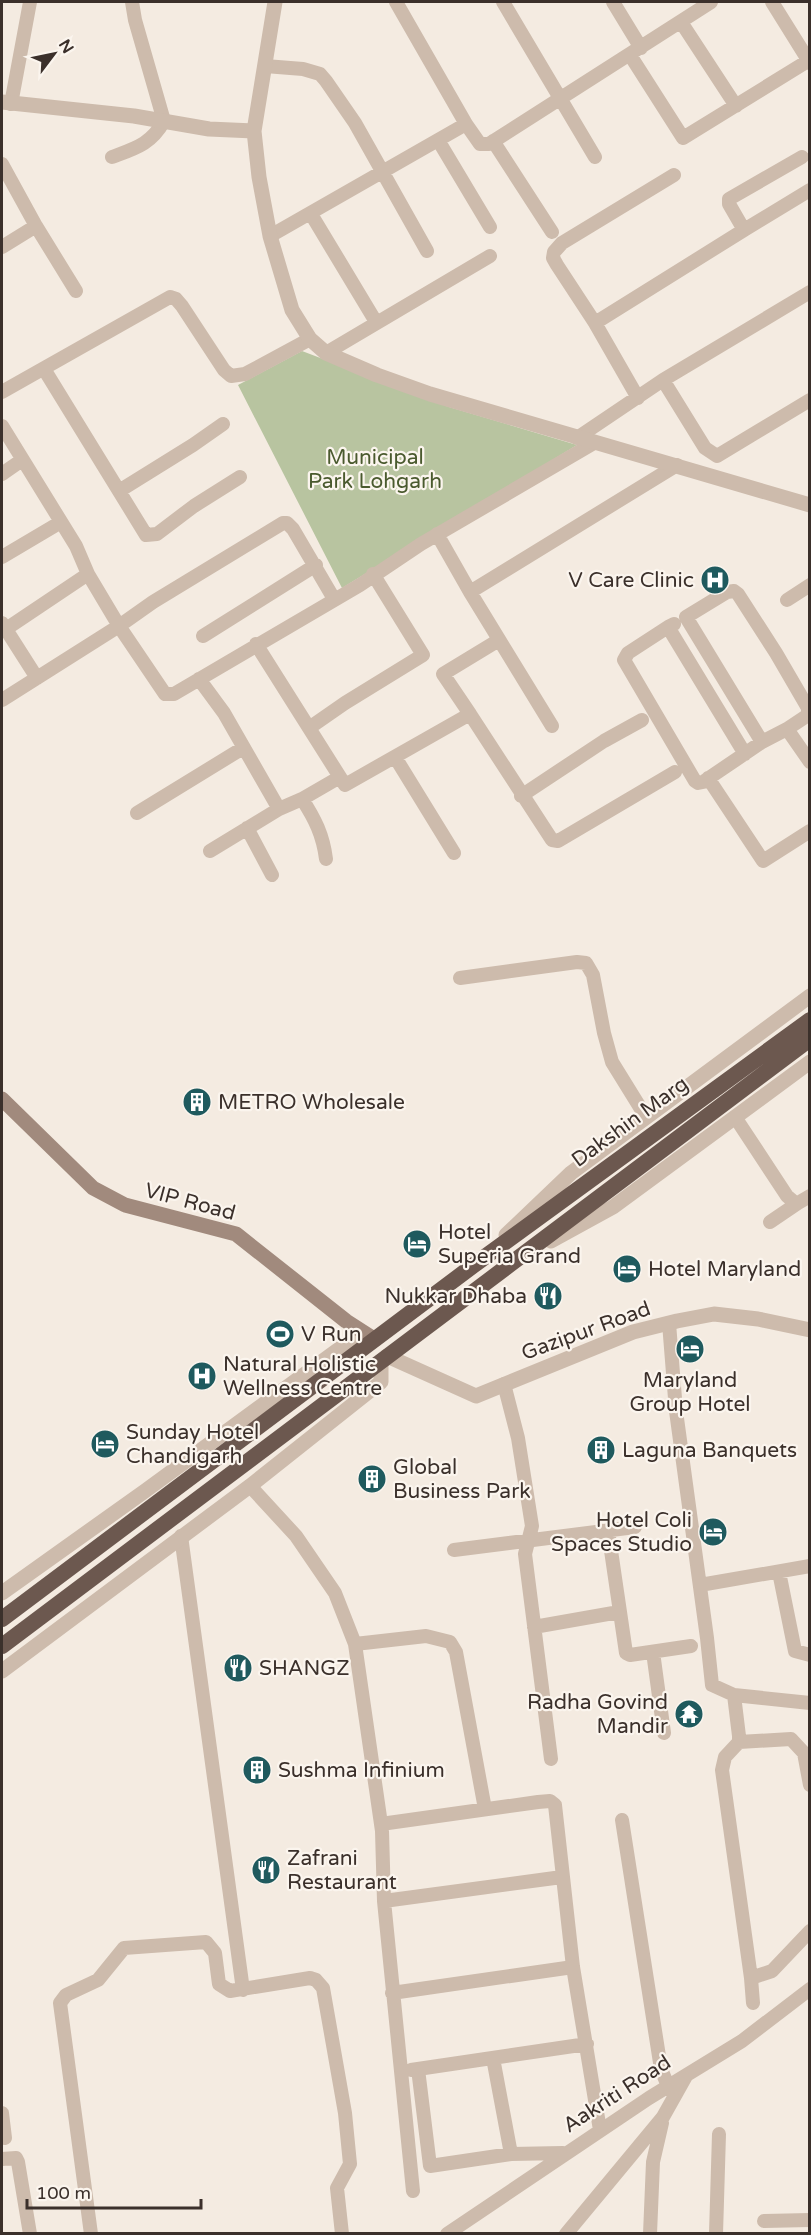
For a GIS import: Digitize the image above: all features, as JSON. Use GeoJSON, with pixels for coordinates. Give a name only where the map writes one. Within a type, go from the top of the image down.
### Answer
{"type":"FeatureCollection","features":[{"type":"Feature","properties":{"kind":"highway","name":"Dakshin Marg"},"geometry":{"type":"LineString","coordinates":[[2,1619],[478,1262],[810,1020]]}},
{"type":"Feature","properties":{"kind":"highway"},"geometry":{"type":"LineString","coordinates":[[2,1646],[810,1039]]}},
{"type":"Feature","properties":{"kind":"main road","name":"VIP Road"},"geometry":{"type":"LineString","coordinates":[[2,1099],[93,1188],[125,1205],[236,1234],[346,1321],[374,1340]]}},
{"type":"Feature","properties":{"kind":"street"},"geometry":{"type":"LineString","coordinates":[[30,2],[6,103],[86,110],[209,129],[254,131]]}},
{"type":"Feature","properties":{"kind":"street"},"geometry":{"type":"LineString","coordinates":[[132,2],[164,122]]}},
{"type":"Feature","properties":{"kind":"street"},"geometry":{"type":"LineString","coordinates":[[275,2],[254,131],[259,177],[270,236],[292,310],[310,339],[326,353],[430,394],[810,505]]}},
{"type":"Feature","properties":{"kind":"street"},"geometry":{"type":"LineString","coordinates":[[396,2],[466,124],[480,144],[485,145],[636,52],[711,2]]}},
{"type":"Feature","properties":{"kind":"street"},"geometry":{"type":"LineString","coordinates":[[503,2],[595,157]]}},
{"type":"Feature","properties":{"kind":"street"},"geometry":{"type":"LineString","coordinates":[[613,2],[636,52],[683,138],[809,62],[772,2]]}},
{"type":"Feature","properties":{"kind":"street"},"geometry":{"type":"LineString","coordinates":[[681,22],[736,106]]}},
{"type":"Feature","properties":{"kind":"street"},"geometry":{"type":"LineString","coordinates":[[265,66],[303,69],[320,74],[333,88],[427,251]]}},
{"type":"Feature","properties":{"kind":"street"},"geometry":{"type":"LineString","coordinates":[[112,157],[138,147],[152,138],[164,122]]}},
{"type":"Feature","properties":{"kind":"street"},"geometry":{"type":"LineString","coordinates":[[270,236],[466,124]]}},
{"type":"Feature","properties":{"kind":"street"},"geometry":{"type":"LineString","coordinates":[[438,140],[490,227]]}},
{"type":"Feature","properties":{"kind":"street"},"geometry":{"type":"LineString","coordinates":[[493,141],[552,232]]}},
{"type":"Feature","properties":{"kind":"street"},"geometry":{"type":"LineString","coordinates":[[744,230],[729,204],[729,199],[807,159]]}},
{"type":"Feature","properties":{"kind":"street"},"geometry":{"type":"LineString","coordinates":[[2,164],[36,226],[76,291]]}},
{"type":"Feature","properties":{"kind":"street"},"geometry":{"type":"LineString","coordinates":[[638,398],[595,323],[553,258],[554,252],[562,243],[674,175]]}},
{"type":"Feature","properties":{"kind":"street"},"geometry":{"type":"LineString","coordinates":[[595,323],[810,190]]}},
{"type":"Feature","properties":{"kind":"street"},"geometry":{"type":"LineString","coordinates":[[310,214],[376,322]]}},
{"type":"Feature","properties":{"kind":"street"},"geometry":{"type":"LineString","coordinates":[[2,247],[36,226]]}},
{"type":"Feature","properties":{"kind":"street"},"geometry":{"type":"LineString","coordinates":[[326,353],[490,256]]}},
{"type":"Feature","properties":{"kind":"street"},"geometry":{"type":"LineString","coordinates":[[577,438],[663,380],[810,292]]}},
{"type":"Feature","properties":{"kind":"street"},"geometry":{"type":"LineString","coordinates":[[2,392],[170,297],[176,299],[182,306],[224,370],[231,376],[245,374],[310,339]]}},
{"type":"Feature","properties":{"kind":"street"},"geometry":{"type":"LineString","coordinates":[[44,369],[146,535],[157,534],[194,506],[240,477]]}},
{"type":"Feature","properties":{"kind":"street"},"geometry":{"type":"LineString","coordinates":[[663,380],[705,448],[717,456],[810,400]]}},
{"type":"Feature","properties":{"kind":"street"},"geometry":{"type":"LineString","coordinates":[[119,491],[223,424]]}},
{"type":"Feature","properties":{"kind":"street"},"geometry":{"type":"LineString","coordinates":[[2,426],[76,546],[88,574],[119,626],[165,694],[174,694],[360,585],[373,574],[437,534],[594,442]]}},
{"type":"Feature","properties":{"kind":"street"},"geometry":{"type":"LineString","coordinates":[[2,474],[22,460]]}},
{"type":"Feature","properties":{"kind":"street"},"geometry":{"type":"LineString","coordinates":[[470,592],[676,465]]}},
{"type":"Feature","properties":{"kind":"street"},"geometry":{"type":"LineString","coordinates":[[2,557],[61,522]]}},
{"type":"Feature","properties":{"kind":"street"},"geometry":{"type":"LineString","coordinates":[[2,700],[153,602],[283,523],[287,523],[293,529],[334,599]]}},
{"type":"Feature","properties":{"kind":"street"},"geometry":{"type":"LineString","coordinates":[[437,534],[552,726]]}},
{"type":"Feature","properties":{"kind":"street"},"geometry":{"type":"LineString","coordinates":[[203,636],[316,565]]}},
{"type":"Feature","properties":{"kind":"street"},"geometry":{"type":"LineString","coordinates":[[36,678],[4,626],[88,574]]}},
{"type":"Feature","properties":{"kind":"street"},"geometry":{"type":"LineString","coordinates":[[309,728],[423,655],[373,574]]}},
{"type":"Feature","properties":{"kind":"street"},"geometry":{"type":"LineString","coordinates":[[787,600],[810,585]]}},
{"type":"Feature","properties":{"kind":"street"},"geometry":{"type":"LineString","coordinates":[[734,591],[776,653],[808,708],[808,715],[698,783],[691,776],[624,660],[628,653],[686,617],[727,592],[734,591]]}},
{"type":"Feature","properties":{"kind":"street"},"geometry":{"type":"LineString","coordinates":[[686,617],[762,742]]}},
{"type":"Feature","properties":{"kind":"street"},"geometry":{"type":"LineString","coordinates":[[668,627],[745,754]]}},
{"type":"Feature","properties":{"kind":"street"},"geometry":{"type":"LineString","coordinates":[[500,640],[443,674],[552,840],[558,842],[675,772]]}},
{"type":"Feature","properties":{"kind":"street"},"geometry":{"type":"LineString","coordinates":[[256,644],[345,785],[470,714]]}},
{"type":"Feature","properties":{"kind":"street"},"geometry":{"type":"LineString","coordinates":[[199,679],[224,713],[279,809]]}},
{"type":"Feature","properties":{"kind":"street"},"geometry":{"type":"LineString","coordinates":[[521,796],[604,741],[642,720]]}},
{"type":"Feature","properties":{"kind":"street"},"geometry":{"type":"LineString","coordinates":[[787,729],[810,762]]}},
{"type":"Feature","properties":{"kind":"street"},"geometry":{"type":"LineString","coordinates":[[137,813],[243,748]]}},
{"type":"Feature","properties":{"kind":"street"},"geometry":{"type":"LineString","coordinates":[[395,756],[454,853]]}},
{"type":"Feature","properties":{"kind":"street"},"geometry":{"type":"LineString","coordinates":[[210,851],[279,809],[302,799],[340,777]]}},
{"type":"Feature","properties":{"kind":"street"},"geometry":{"type":"LineString","coordinates":[[708,778],[763,861],[810,831]]}},
{"type":"Feature","properties":{"kind":"street"},"geometry":{"type":"LineString","coordinates":[[302,799],[323,837],[326,859]]}},
{"type":"Feature","properties":{"kind":"street"},"geometry":{"type":"LineString","coordinates":[[247,828],[272,875]]}},
{"type":"Feature","properties":{"kind":"street"},"geometry":{"type":"LineString","coordinates":[[460,978],[577,962],[586,963],[593,975],[612,1062],[646,1117]]}},
{"type":"Feature","properties":{"kind":"street"},"geometry":{"type":"LineString","coordinates":[[478,1262],[571,1173],[810,996]]}},
{"type":"Feature","properties":{"kind":"street"},"geometry":{"type":"LineString","coordinates":[[517,1258],[613,1207],[810,1062]]}},
{"type":"Feature","properties":{"kind":"street"},"geometry":{"type":"LineString","coordinates":[[735,1117],[787,1196],[794,1203],[804,1199]]}},
{"type":"Feature","properties":{"kind":"street"},"geometry":{"type":"LineString","coordinates":[[770,1222],[804,1199]]}},
{"type":"Feature","properties":{"kind":"street","name":"Gazipur Road"},"geometry":{"type":"LineString","coordinates":[[384,1358],[477,1396],[633,1332],[714,1314],[758,1319],[810,1330]]}},
{"type":"Feature","properties":{"kind":"street"},"geometry":{"type":"LineString","coordinates":[[669,1323],[676,1411],[712,1685],[734,1695],[810,1703]]}},
{"type":"Feature","properties":{"kind":"street"},"geometry":{"type":"LineString","coordinates":[[2,1593],[346,1344],[374,1340]]}},
{"type":"Feature","properties":{"kind":"street"},"geometry":{"type":"LineString","coordinates":[[2,1671],[250,1486],[381,1382],[384,1358]]}},
{"type":"Feature","properties":{"kind":"street"},"geometry":{"type":"LineString","coordinates":[[504,1384],[518,1438],[532,1526],[525,1554],[551,1759]]}},
{"type":"Feature","properties":{"kind":"street"},"geometry":{"type":"LineString","coordinates":[[250,1486],[296,1536],[335,1593],[355,1644],[381,1824],[384,1901],[392,1993],[413,2190]]}},
{"type":"Feature","properties":{"kind":"street"},"geometry":{"type":"LineString","coordinates":[[454,1550],[635,1527]]}},
{"type":"Feature","properties":{"kind":"street"},"geometry":{"type":"LineString","coordinates":[[608,1530],[626,1653],[630,1655],[691,1646]]}},
{"type":"Feature","properties":{"kind":"street"},"geometry":{"type":"LineString","coordinates":[[180,1536],[243,1990]]}},
{"type":"Feature","properties":{"kind":"street"},"geometry":{"type":"LineString","coordinates":[[700,1586],[810,1566]]}},
{"type":"Feature","properties":{"kind":"street"},"geometry":{"type":"LineString","coordinates":[[779,1572],[795,1651],[810,1655]]}},
{"type":"Feature","properties":{"kind":"street"},"geometry":{"type":"LineString","coordinates":[[534,1627],[619,1612]]}},
{"type":"Feature","properties":{"kind":"street"},"geometry":{"type":"LineString","coordinates":[[355,1644],[426,1636],[450,1642],[456,1652],[485,1809]]}},
{"type":"Feature","properties":{"kind":"street"},"geometry":{"type":"LineString","coordinates":[[653,1652],[664,1733]]}},
{"type":"Feature","properties":{"kind":"street"},"geometry":{"type":"LineString","coordinates":[[734,1695],[739,1742]]}},
{"type":"Feature","properties":{"kind":"street"},"geometry":{"type":"LineString","coordinates":[[753,2003],[752,1978],[723,1770],[725,1757],[739,1742],[790,1739],[804,1753],[810,1785]]}},
{"type":"Feature","properties":{"kind":"street"},"geometry":{"type":"LineString","coordinates":[[381,1824],[550,1801],[555,1805],[573,1967],[600,2130]]}},
{"type":"Feature","properties":{"kind":"street"},"geometry":{"type":"LineString","coordinates":[[622,1821],[661,2069],[668,2086]]}},
{"type":"Feature","properties":{"kind":"street"},"geometry":{"type":"LineString","coordinates":[[384,1901],[562,1877]]}},
{"type":"Feature","properties":{"kind":"street"},"geometry":{"type":"LineString","coordinates":[[752,1978],[772,1971],[810,1931]]}},
{"type":"Feature","properties":{"kind":"street"},"geometry":{"type":"LineString","coordinates":[[91,2234],[60,2003],[66,1995],[98,1980],[124,1948],[206,1942],[215,1953],[219,1984],[230,1991],[310,1978],[316,1980],[323,1988],[345,2113],[350,2164],[337,2188],[342,2234]]}},
{"type":"Feature","properties":{"kind":"street"},"geometry":{"type":"LineString","coordinates":[[392,1993],[573,1967]]}},
{"type":"Feature","properties":{"kind":"street","name":"Aakriti Road"},"geometry":{"type":"LineString","coordinates":[[447,2234],[564,2153],[742,2041],[810,1989]]}},
{"type":"Feature","properties":{"kind":"street"},"geometry":{"type":"LineString","coordinates":[[400,2072],[587,2044]]}},
{"type":"Feature","properties":{"kind":"street"},"geometry":{"type":"LineString","coordinates":[[493,2058],[511,2154]]}},
{"type":"Feature","properties":{"kind":"street"},"geometry":{"type":"LineString","coordinates":[[418,2069],[430,2166],[511,2154],[564,2153]]}},
{"type":"Feature","properties":{"kind":"street"},"geometry":{"type":"LineString","coordinates":[[567,2234],[663,2118],[687,2074]]}},
{"type":"Feature","properties":{"kind":"street"},"geometry":{"type":"LineString","coordinates":[[2,2113],[5,2138]]}},
{"type":"Feature","properties":{"kind":"street"},"geometry":{"type":"LineString","coordinates":[[650,2234],[653,2162],[663,2118]]}},
{"type":"Feature","properties":{"kind":"street"},"geometry":{"type":"LineString","coordinates":[[716,2234],[718,2134]]}},
{"type":"Feature","properties":{"kind":"street"},"geometry":{"type":"LineString","coordinates":[[2,2159],[16,2158],[18,2162],[30,2234]]}},
{"type":"Feature","properties":{"kind":"street"},"geometry":{"type":"LineString","coordinates":[[764,2221],[810,2220]]}},
{"type":"Feature","properties":{"kind":"green space","name":"Municipal Park Lohgarh"},"geometry":{"type":"Polygon","coordinates":[[[302,351],[449,407],[577,445],[342,588],[238,385],[302,351]]]}},
{"type":"Feature","properties":{"kind":"place","name":"V Care Clinic"},"geometry":{"type":"Point","coordinates":[715,580]}},
{"type":"Feature","properties":{"kind":"place","name":"METRO Wholesale"},"geometry":{"type":"Point","coordinates":[197,1102]}},
{"type":"Feature","properties":{"kind":"place","name":"Hotel Superia Grand"},"geometry":{"type":"Point","coordinates":[417,1244]}},
{"type":"Feature","properties":{"kind":"place","name":"Hotel Maryland"},"geometry":{"type":"Point","coordinates":[627,1269]}},
{"type":"Feature","properties":{"kind":"place","name":"Nukkar Dhaba"},"geometry":{"type":"Point","coordinates":[548,1296]}},
{"type":"Feature","properties":{"kind":"place","name":"V Run"},"geometry":{"type":"Point","coordinates":[280,1334]}},
{"type":"Feature","properties":{"kind":"place","name":"Maryland Group Hotel"},"geometry":{"type":"Point","coordinates":[690,1349]}},
{"type":"Feature","properties":{"kind":"place","name":"Natural Holistic Wellness Centre"},"geometry":{"type":"Point","coordinates":[202,1376]}},
{"type":"Feature","properties":{"kind":"place","name":"Sunday Hotel Chandigarh"},"geometry":{"type":"Point","coordinates":[105,1444]}},
{"type":"Feature","properties":{"kind":"place","name":"Laguna Banquets"},"geometry":{"type":"Point","coordinates":[601,1450]}},
{"type":"Feature","properties":{"kind":"place","name":"Global Business Park"},"geometry":{"type":"Point","coordinates":[372,1479]}},
{"type":"Feature","properties":{"kind":"place","name":"Hotel Coli Spaces Studio"},"geometry":{"type":"Point","coordinates":[713,1532]}},
{"type":"Feature","properties":{"kind":"place","name":"SHANGZ"},"geometry":{"type":"Point","coordinates":[238,1668]}},
{"type":"Feature","properties":{"kind":"place","name":"Radha Govind Mandir"},"geometry":{"type":"Point","coordinates":[689,1714]}},
{"type":"Feature","properties":{"kind":"place","name":"Sushma Infinium"},"geometry":{"type":"Point","coordinates":[257,1770]}},
{"type":"Feature","properties":{"kind":"place","name":"Zafrani Restaurant"},"geometry":{"type":"Point","coordinates":[266,1870]}}]}
